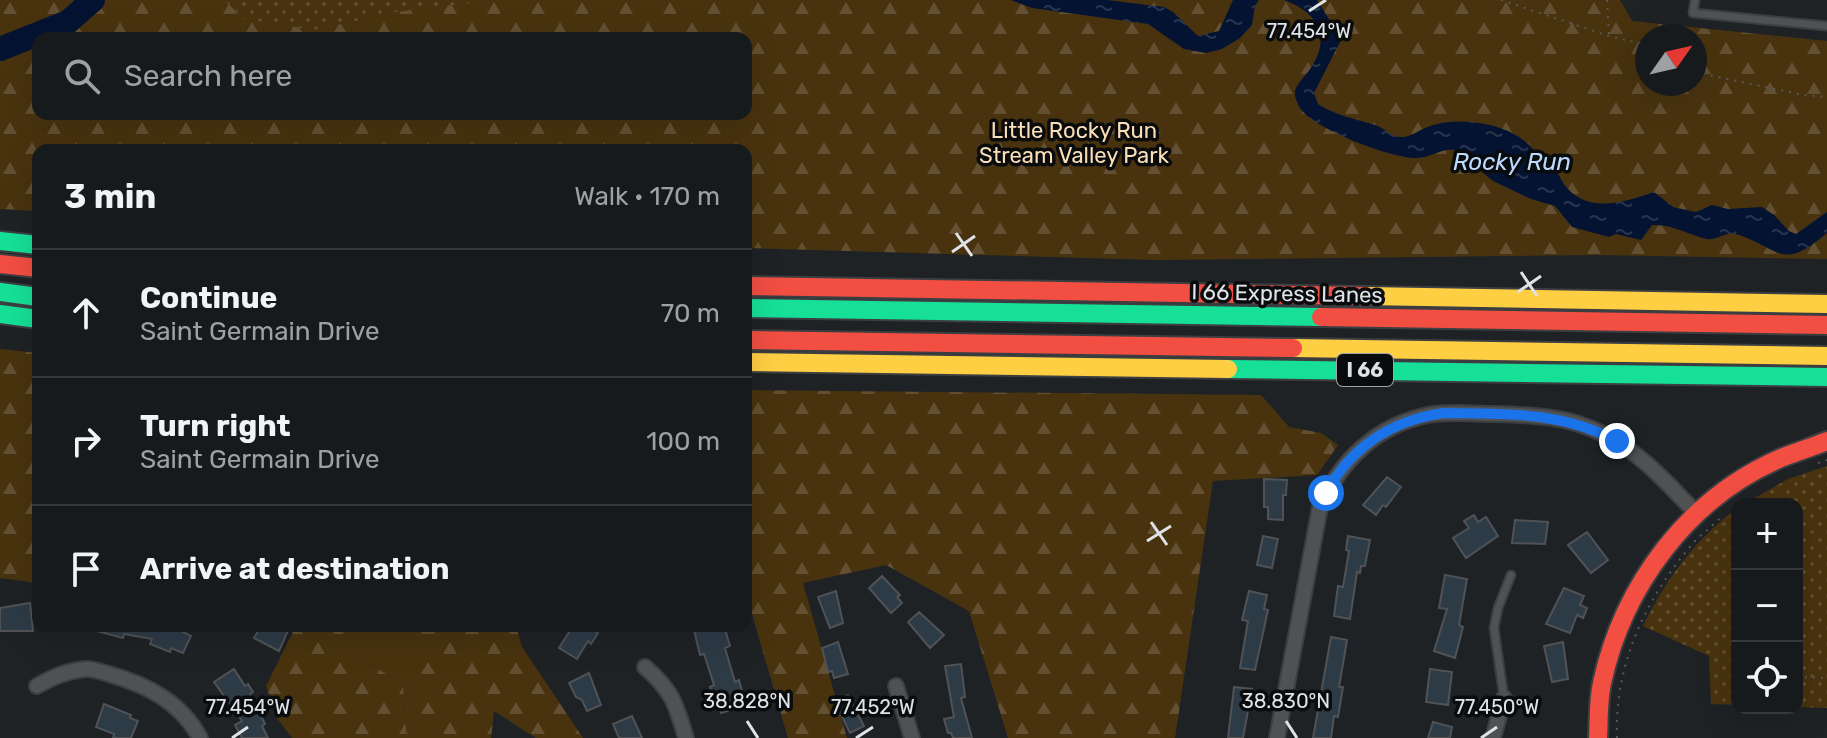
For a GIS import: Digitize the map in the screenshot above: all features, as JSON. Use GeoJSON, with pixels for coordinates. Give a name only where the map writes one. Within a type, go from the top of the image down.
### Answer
{"type":"FeatureCollection","features":[{"type":"Feature","properties":{"kind":"main road"},"geometry":{"type":"LineString","coordinates":[[0,241],[32,244]]}},
{"type":"Feature","properties":{"kind":"main road"},"geometry":{"type":"LineString","coordinates":[[0,264],[32,267]]}},
{"type":"Feature","properties":{"kind":"main road"},"geometry":{"type":"LineString","coordinates":[[752,286],[1827,304]]}},
{"type":"Feature","properties":{"kind":"main road"},"geometry":{"type":"LineString","coordinates":[[0,292],[32,296]]}},
{"type":"Feature","properties":{"kind":"main road","name":"I 66 Express Lanes"},"geometry":{"type":"LineString","coordinates":[[752,308],[1827,325]]}},
{"type":"Feature","properties":{"kind":"main road"},"geometry":{"type":"LineString","coordinates":[[0,314],[32,318]]}},
{"type":"Feature","properties":{"kind":"main road"},"geometry":{"type":"LineString","coordinates":[[752,340],[1827,356]]}},
{"type":"Feature","properties":{"kind":"main road","name":"I 66"},"geometry":{"type":"LineString","coordinates":[[752,362],[1827,377]]}},
{"type":"Feature","properties":{"kind":"main road"},"geometry":{"type":"LineString","coordinates":[[1598,738],[1600,690],[1613,641],[1649,567],[1696,513],[1729,486],[1780,457],[1827,441]]}},
{"type":"Feature","properties":{"kind":"street"},"geometry":{"type":"LineString","coordinates":[[1277,738],[1320,507],[1331,483],[1345,464],[1381,433],[1412,419],[1444,413],[1531,415],[1567,420],[1601,432],[1630,449],[1696,513]]}},
{"type":"Feature","properties":{"kind":"street"},"geometry":{"type":"LineString","coordinates":[[645,667],[667,687],[675,701],[686,738]]}},
{"type":"Feature","properties":{"kind":"street"},"geometry":{"type":"LineString","coordinates":[[37,686],[60,673],[89,668],[137,682],[171,702],[200,738]]}},
{"type":"Feature","properties":{"kind":"street"},"geometry":{"type":"LineString","coordinates":[[896,686],[912,738]]}},
{"type":"Feature","properties":{"kind":"street"},"geometry":{"type":"LineString","coordinates":[[1493,738],[1504,698]]}},
{"type":"Feature","properties":{"kind":"lane"},"geometry":{"type":"LineString","coordinates":[[1695,0],[1693,13],[1827,26]]}},
{"type":"Feature","properties":{"kind":"lane"},"geometry":{"type":"LineString","coordinates":[[1504,698],[1494,628],[1511,575]]}},
{"type":"Feature","properties":{"kind":"path"},"geometry":{"type":"LineString","coordinates":[[1501,0],[1635,42]]}},
{"type":"Feature","properties":{"kind":"path"},"geometry":{"type":"LineString","coordinates":[[1607,0],[1609,36]]}},
{"type":"Feature","properties":{"kind":"path"},"geometry":{"type":"LineString","coordinates":[[1707,75],[1803,95],[1827,97]]}},
{"type":"Feature","properties":{"kind":"path"},"geometry":{"type":"LineString","coordinates":[[1809,466],[1827,460]]}},
{"type":"Feature","properties":{"kind":"path"},"geometry":{"type":"LineString","coordinates":[[1617,738],[1621,686],[1643,616],[1672,569],[1698,538],[1726,512]]}},
{"type":"Feature","properties":{"kind":"path"},"geometry":{"type":"LineString","coordinates":[[1803,677],[1827,678]]}},
{"type":"Feature","properties":{"kind":"green space","name":"Little Rocky Run Stream Valley Park"},"geometry":{"type":"Polygon","coordinates":[[[0,0],[1620,0],[1632,21],[1661,24],[1635,24],[1635,96],[1707,96],[1707,29],[1827,41],[1827,259],[1599,255],[1157,260],[752,248],[752,144],[32,144],[32,211],[0,209],[0,0]]]}},
{"type":"Feature","properties":{"kind":"green space"},"geometry":{"type":"Polygon","coordinates":[[[224,0],[494,0],[396,12],[315,30],[244,19],[224,0]]]}},
{"type":"Feature","properties":{"kind":"green space"},"geometry":{"type":"Polygon","coordinates":[[[0,349],[32,352],[32,582],[0,578],[0,349]]]}},
{"type":"Feature","properties":{"kind":"green space"},"geometry":{"type":"Polygon","coordinates":[[[752,390],[1261,395],[1289,427],[1321,433],[1338,445],[1317,475],[1213,481],[1175,738],[1008,738],[969,611],[886,565],[803,583],[847,738],[788,738],[752,614],[752,390]]]}},
{"type":"Feature","properties":{"kind":"green space"},"geometry":{"type":"Polygon","coordinates":[[[1827,466],[1827,708],[1803,707],[1803,498],[1755,498],[1788,479],[1827,466]]]}},
{"type":"Feature","properties":{"kind":"green space"},"geometry":{"type":"Polygon","coordinates":[[[1731,513],[1731,705],[1711,704],[1709,656],[1643,626],[1661,592],[1683,561],[1731,513]]]}},
{"type":"Feature","properties":{"kind":"green space"},"geometry":{"type":"Polygon","coordinates":[[[293,632],[343,632],[350,652],[403,684],[406,731],[410,737],[419,733],[419,632],[518,632],[522,647],[583,738],[536,738],[494,711],[491,738],[292,738],[277,718],[266,686],[293,632]]]}},
{"type":"Feature","properties":{"kind":"green space"},"geometry":{"type":"Polygon","coordinates":[[[343,632],[419,632],[419,733],[410,737],[406,731],[403,684],[350,652],[343,632]]]}},
{"type":"Feature","properties":{"kind":"water"},"geometry":{"type":"Polygon","coordinates":[[[1011,0],[1107,0],[1164,7],[1198,36],[1219,31],[1233,0],[1259,0],[1252,25],[1240,38],[1222,49],[1206,53],[1184,49],[1148,24],[1032,8],[1011,0]]]}},
{"type":"Feature","properties":{"kind":"water","name":"Rocky Run"},"geometry":{"type":"Polygon","coordinates":[[[1284,0],[1317,0],[1335,29],[1340,42],[1314,93],[1318,104],[1331,111],[1375,125],[1398,137],[1449,122],[1480,123],[1499,128],[1527,143],[1551,164],[1568,189],[1587,201],[1610,203],[1654,192],[1673,207],[1696,212],[1712,205],[1728,209],[1762,207],[1796,234],[1827,212],[1827,233],[1800,252],[1790,254],[1773,251],[1736,234],[1706,239],[1659,225],[1652,225],[1641,240],[1616,234],[1609,237],[1572,227],[1555,206],[1531,199],[1493,181],[1472,164],[1468,155],[1460,151],[1404,157],[1354,141],[1320,125],[1298,104],[1295,91],[1318,54],[1320,34],[1312,17],[1284,0]]]}},
{"type":"Feature","properties":{"kind":"building"},"geometry":{"type":"Polygon","coordinates":[[[1387,477],[1401,487],[1376,515],[1363,505],[1387,477]]]}},
{"type":"Feature","properties":{"kind":"building"},"geometry":{"type":"Polygon","coordinates":[[[1264,479],[1287,480],[1286,495],[1283,495],[1283,520],[1268,519],[1268,507],[1264,507],[1264,479]]]}},
{"type":"Feature","properties":{"kind":"building"},"geometry":{"type":"Polygon","coordinates":[[[1474,515],[1478,522],[1486,517],[1498,536],[1466,558],[1453,538],[1469,528],[1464,521],[1474,515]]]}},
{"type":"Feature","properties":{"kind":"building"},"geometry":{"type":"Polygon","coordinates":[[[1515,520],[1548,522],[1545,544],[1512,543],[1515,520]]]}},
{"type":"Feature","properties":{"kind":"building"},"geometry":{"type":"Polygon","coordinates":[[[1587,532],[1608,560],[1591,573],[1568,545],[1587,532]]]}},
{"type":"Feature","properties":{"kind":"building"},"geometry":{"type":"Polygon","coordinates":[[[1263,536],[1278,539],[1272,568],[1257,565],[1263,536]]]}},
{"type":"Feature","properties":{"kind":"building"},"geometry":{"type":"Polygon","coordinates":[[[1348,536],[1370,540],[1365,566],[1361,566],[1360,573],[1357,572],[1350,619],[1334,616],[1338,586],[1343,587],[1349,551],[1346,550],[1348,536]]]}},
{"type":"Feature","properties":{"kind":"building"},"geometry":{"type":"Polygon","coordinates":[[[1445,575],[1467,579],[1459,625],[1463,627],[1455,658],[1434,651],[1447,609],[1439,608],[1445,575]]]}},
{"type":"Feature","properties":{"kind":"building"},"geometry":{"type":"Polygon","coordinates":[[[882,576],[900,595],[897,597],[902,603],[891,613],[869,588],[882,576]]]}},
{"type":"Feature","properties":{"kind":"building"},"geometry":{"type":"Polygon","coordinates":[[[1564,588],[1584,596],[1580,605],[1587,608],[1583,618],[1577,615],[1570,633],[1546,624],[1564,588]]]}},
{"type":"Feature","properties":{"kind":"building"},"geometry":{"type":"Polygon","coordinates":[[[836,591],[843,623],[830,628],[818,597],[836,591]]]}},
{"type":"Feature","properties":{"kind":"building"},"geometry":{"type":"Polygon","coordinates":[[[1249,591],[1267,595],[1264,609],[1268,610],[1255,670],[1240,668],[1248,621],[1242,620],[1249,591]]]}},
{"type":"Feature","properties":{"kind":"building"},"geometry":{"type":"Polygon","coordinates":[[[30,603],[32,631],[0,631],[0,608],[30,603]]]}},
{"type":"Feature","properties":{"kind":"building"},"geometry":{"type":"Polygon","coordinates":[[[919,612],[944,635],[930,648],[908,622],[919,612]]]}},
{"type":"Feature","properties":{"kind":"building"},"geometry":{"type":"Polygon","coordinates":[[[100,632],[183,632],[191,636],[183,653],[171,648],[170,652],[150,644],[152,639],[124,634],[123,638],[100,632]]]}},
{"type":"Feature","properties":{"kind":"building"},"geometry":{"type":"Polygon","coordinates":[[[258,632],[287,632],[279,651],[254,638],[258,632]]]}},
{"type":"Feature","properties":{"kind":"building"},"geometry":{"type":"Polygon","coordinates":[[[569,632],[598,633],[591,644],[588,641],[577,659],[559,648],[569,632]]]}},
{"type":"Feature","properties":{"kind":"building"},"geometry":{"type":"Polygon","coordinates":[[[694,632],[726,632],[730,646],[725,648],[735,682],[739,680],[742,691],[733,693],[738,708],[721,713],[719,705],[715,706],[710,687],[714,685],[704,654],[700,655],[694,632]]]}},
{"type":"Feature","properties":{"kind":"building"},"geometry":{"type":"Polygon","coordinates":[[[1331,637],[1347,640],[1339,687],[1343,687],[1338,717],[1334,716],[1331,738],[1313,738],[1331,637]]]}},
{"type":"Feature","properties":{"kind":"building"},"geometry":{"type":"Polygon","coordinates":[[[838,642],[848,674],[834,678],[832,671],[828,672],[822,648],[838,642]]]}},
{"type":"Feature","properties":{"kind":"building"},"geometry":{"type":"Polygon","coordinates":[[[1563,642],[1568,679],[1552,682],[1544,646],[1563,642]]]}},
{"type":"Feature","properties":{"kind":"building"},"geometry":{"type":"Polygon","coordinates":[[[961,664],[965,697],[961,698],[972,738],[953,738],[944,719],[954,717],[945,666],[961,664]]]}},
{"type":"Feature","properties":{"kind":"building"},"geometry":{"type":"Polygon","coordinates":[[[234,669],[253,692],[250,694],[265,724],[262,726],[268,738],[242,738],[235,725],[242,721],[214,682],[234,669]]]}},
{"type":"Feature","properties":{"kind":"building"},"geometry":{"type":"Polygon","coordinates":[[[1430,669],[1452,672],[1448,705],[1426,702],[1430,669]]]}},
{"type":"Feature","properties":{"kind":"building"},"geometry":{"type":"Polygon","coordinates":[[[589,673],[601,705],[587,711],[569,683],[589,673]]]}},
{"type":"Feature","properties":{"kind":"building"},"geometry":{"type":"Polygon","coordinates":[[[1234,687],[1252,689],[1243,738],[1228,738],[1234,687]]]}},
{"type":"Feature","properties":{"kind":"building"},"geometry":{"type":"Polygon","coordinates":[[[848,695],[864,726],[850,733],[835,702],[848,695]]]}},
{"type":"Feature","properties":{"kind":"building"},"geometry":{"type":"Polygon","coordinates":[[[104,704],[138,721],[131,738],[113,738],[114,734],[96,727],[104,704]]]}},
{"type":"Feature","properties":{"kind":"building"},"geometry":{"type":"Polygon","coordinates":[[[632,716],[642,738],[619,738],[613,724],[632,716]]]}},
{"type":"Feature","properties":{"kind":"building"},"geometry":{"type":"Polygon","coordinates":[[[1433,722],[1452,727],[1450,738],[1428,738],[1433,722]]]}},
{"type":"Feature","properties":{"kind":"waterway"},"geometry":{"type":"LineString","coordinates":[[43,32],[68,22],[93,0]]}},
{"type":"Feature","properties":{"kind":"waterway"},"geometry":{"type":"LineString","coordinates":[[0,49],[32,36]]}},
{"type":"Feature","properties":{"kind":"traffic: fast"},"geometry":{"type":"LineString","coordinates":[[0,241],[32,244]]}},
{"type":"Feature","properties":{"kind":"traffic: fast"},"geometry":{"type":"LineString","coordinates":[[0,292],[32,296]]}},
{"type":"Feature","properties":{"kind":"traffic: fast"},"geometry":{"type":"LineString","coordinates":[[752,308],[1321,317]]}},
{"type":"Feature","properties":{"kind":"traffic: fast"},"geometry":{"type":"LineString","coordinates":[[0,314],[32,318]]}},
{"type":"Feature","properties":{"kind":"traffic: fast"},"geometry":{"type":"LineString","coordinates":[[1228,369],[1827,377]]}},
{"type":"Feature","properties":{"kind":"traffic: slow"},"geometry":{"type":"LineString","coordinates":[[1366,296],[1827,304]]}},
{"type":"Feature","properties":{"kind":"traffic: slow"},"geometry":{"type":"LineString","coordinates":[[1293,348],[1827,356]]}},
{"type":"Feature","properties":{"kind":"traffic: slow"},"geometry":{"type":"LineString","coordinates":[[752,362],[1228,369]]}},
{"type":"Feature","properties":{"kind":"traffic: jam"},"geometry":{"type":"LineString","coordinates":[[0,264],[32,267]]}},
{"type":"Feature","properties":{"kind":"traffic: jam"},"geometry":{"type":"LineString","coordinates":[[752,286],[1366,296]]}},
{"type":"Feature","properties":{"kind":"traffic: jam"},"geometry":{"type":"LineString","coordinates":[[1321,317],[1827,325]]}},
{"type":"Feature","properties":{"kind":"traffic: jam"},"geometry":{"type":"LineString","coordinates":[[752,340],[1293,348]]}},
{"type":"Feature","properties":{"kind":"traffic: jam"},"geometry":{"type":"LineString","coordinates":[[1598,738],[1601,690],[1612,647],[1643,580],[1664,549],[1717,496],[1747,475],[1827,441]]}},
{"type":"Feature","properties":{"kind":"route"},"geometry":{"type":"LineString","coordinates":[[1326,493],[1345,464],[1372,439],[1394,426],[1428,415],[1548,417],[1585,426],[1617,441]]}}]}
